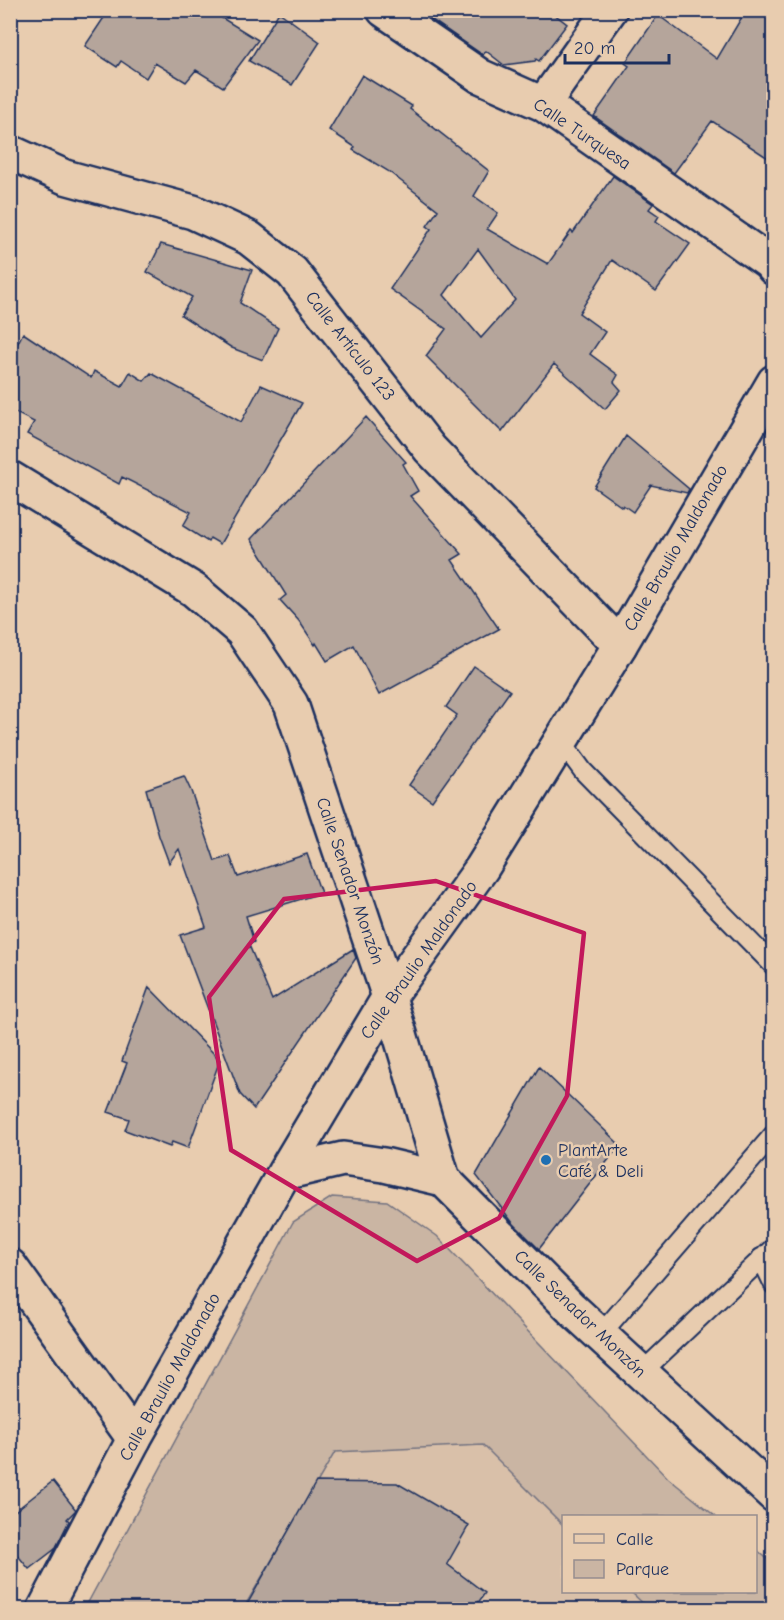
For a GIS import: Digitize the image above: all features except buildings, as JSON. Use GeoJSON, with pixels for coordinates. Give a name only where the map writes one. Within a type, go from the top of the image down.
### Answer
{"type":"FeatureCollection","features":[{"type":"Feature","properties":{"kind":"street","name":"Calle Turquesa"},"geometry":{"type":"LineString","coordinates":[[384,10],[480,76],[543,104],[769,262],[774,268]]}},
{"type":"Feature","properties":{"kind":"street"},"geometry":{"type":"LineString","coordinates":[[543,104],[610,10]]}},
{"type":"Feature","properties":{"kind":"street","name":"Calle Artículo 123"},"geometry":{"type":"LineString","coordinates":[[10,152],[65,177],[193,212],[249,238],[292,272],[430,450],[620,645]]}},
{"type":"Feature","properties":{"kind":"street","name":"Calle Braulio Maldonado"},"geometry":{"type":"LineString","coordinates":[[44,1610],[134,1439],[284,1173],[389,997],[482,868],[561,741],[774,382]]}},
{"type":"Feature","properties":{"kind":"street","name":"Calle Senador Monzón"},"geometry":{"type":"LineString","coordinates":[[10,478],[194,590],[242,631],[291,704],[389,997],[443,1179],[600,1335],[774,1495]]}},
{"type":"Feature","properties":{"kind":"street"},"geometry":{"type":"LineString","coordinates":[[284,1173],[343,1159],[384,1165],[443,1179]]}},
{"type":"Feature","properties":{"kind":"street"},"geometry":{"type":"LineString","coordinates":[[10,1266],[134,1439]]}},
{"type":"Feature","properties":{"kind":"lane"},"geometry":{"type":"LineString","coordinates":[[561,741],[583,771],[774,966]]}},
{"type":"Feature","properties":{"kind":"lane"},"geometry":{"type":"LineString","coordinates":[[600,1335],[774,1134]]}},
{"type":"Feature","properties":{"kind":"lane"},"geometry":{"type":"LineString","coordinates":[[767,1253],[774,1285]]}},
{"type":"Feature","properties":{"kind":"lane"},"geometry":{"type":"LineString","coordinates":[[641,1373],[767,1253]]}},
{"type":"Feature","properties":{"kind":"highlighted area"},"geometry":{"type":"Polygon","coordinates":[[[436,881],[584,933],[567,1096],[499,1218],[417,1261],[231,1150],[209,997],[284,899],[436,881]]]}},
{"type":"Feature","properties":{"kind":"shaded area"},"geometry":{"type":"Polygon","coordinates":[[[483,1445],[562,1524],[562,1593],[632,1593],[649,1609],[243,1610],[335,1452],[483,1445]]]}},
{"type":"Feature","properties":{"kind":"green space"},"geometry":{"type":"Polygon","coordinates":[[[332,1197],[387,1201],[437,1236],[668,1478],[714,1515],[562,1515],[562,1524],[483,1445],[335,1452],[243,1609],[84,1610],[293,1222],[332,1197]]]}},
{"type":"Feature","properties":{"kind":"green space"},"geometry":{"type":"Polygon","coordinates":[[[757,1550],[773,1564],[773,1609],[649,1609],[632,1593],[757,1593],[757,1550]]]}},
{"type":"Feature","properties":{"kind":"place","name":"PlantArte Café & Deli"},"geometry":{"type":"Point","coordinates":[546,1160]}}]}
